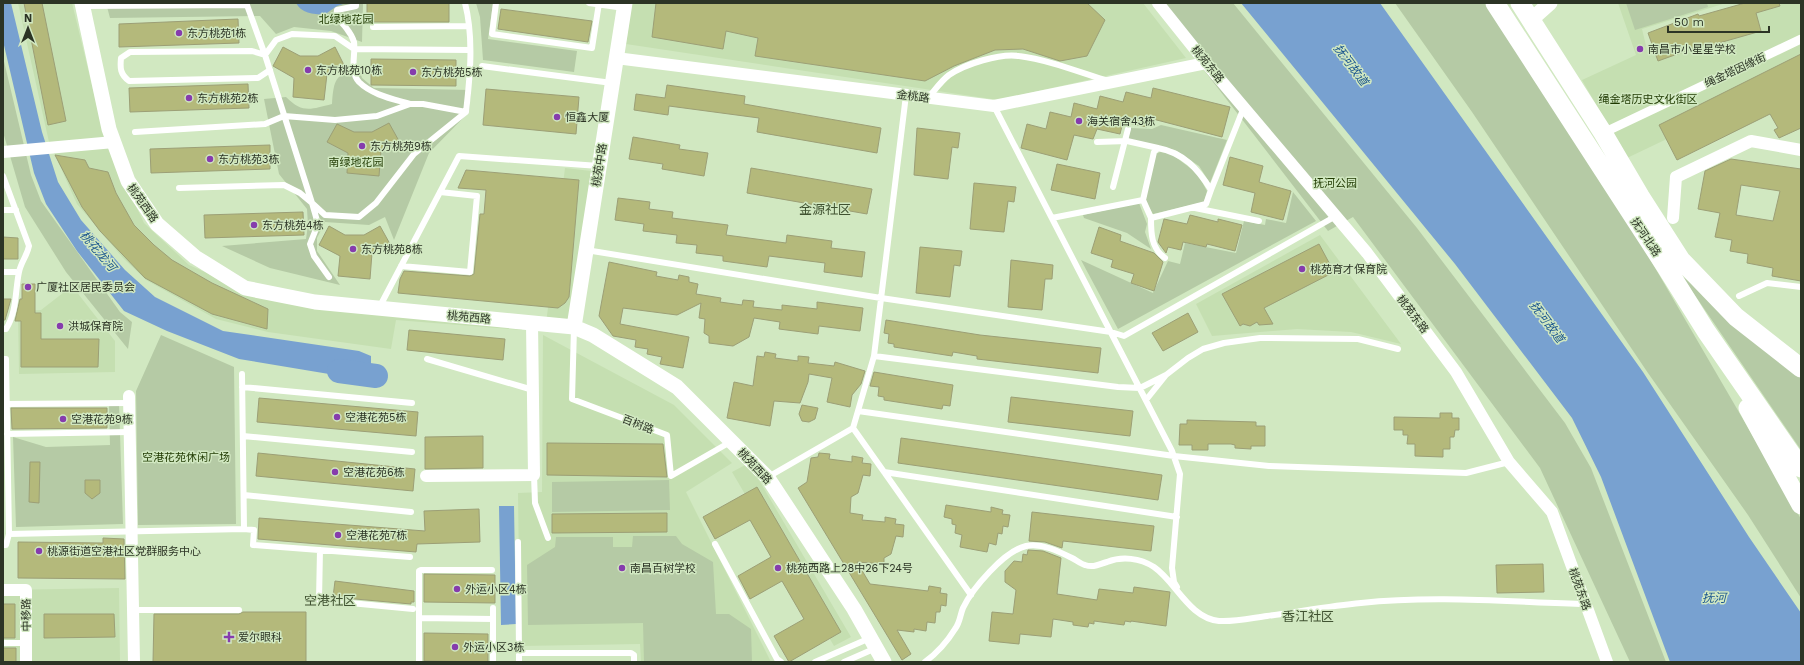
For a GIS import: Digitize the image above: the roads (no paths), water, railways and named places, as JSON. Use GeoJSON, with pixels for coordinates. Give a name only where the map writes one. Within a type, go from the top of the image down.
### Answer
{"type":"FeatureCollection","features":[{"type":"Feature","properties":{"kind":"main road","name":"抚河北路"},"geometry":{"type":"LineString","coordinates":[[1495,3],[1706,331],[1801,468]]}},
{"type":"Feature","properties":{"kind":"main road","name":"抚河北路"},"geometry":{"type":"LineString","coordinates":[[1520,3],[1603,132],[1640,196],[1681,260],[1736,317],[1801,368]]}},
{"type":"Feature","properties":{"kind":"main road"},"geometry":{"type":"LineString","coordinates":[[1706,331],[1801,504]]}},
{"type":"Feature","properties":{"kind":"street","name":"桃苑东路"},"geometry":{"type":"LineString","coordinates":[[1158,3],[1206,63],[1367,253],[1456,372],[1509,462],[1552,512],[1607,662]]}},
{"type":"Feature","properties":{"kind":"street"},"geometry":{"type":"LineString","coordinates":[[1531,20],[1550,3]]}},
{"type":"Feature","properties":{"kind":"street","name":"桃苑西路"},"geometry":{"type":"LineString","coordinates":[[82,4],[109,129],[128,181],[158,224],[195,257],[245,288],[315,302],[574,327],[593,335],[677,387],[768,478],[854,609],[884,662]]}},
{"type":"Feature","properties":{"kind":"street","name":"桃苑中路"},"geometry":{"type":"LineString","coordinates":[[574,327],[624,6]]}},
{"type":"Feature","properties":{"kind":"street"},"geometry":{"type":"LineString","coordinates":[[1603,132],[1801,39]]}},
{"type":"Feature","properties":{"kind":"street","name":"金桃路"},"geometry":{"type":"LineString","coordinates":[[616,58],[994,106],[1206,63]]}},
{"type":"Feature","properties":{"kind":"street"},"geometry":{"type":"LineString","coordinates":[[1674,218],[1676,177],[1751,141],[1801,150]]}},
{"type":"Feature","properties":{"kind":"street"},"geometry":{"type":"LineString","coordinates":[[3,152],[114,142]]}},
{"type":"Feature","properties":{"kind":"street"},"geometry":{"type":"LineString","coordinates":[[426,476],[534,475],[532,323]]}},
{"type":"Feature","properties":{"kind":"street"},"geometry":{"type":"LineString","coordinates":[[129,399],[134,662]]}},
{"type":"Feature","properties":{"kind":"street","name":"中移路"},"geometry":{"type":"LineString","coordinates":[[3,590],[26,590],[26,662]]}},
{"type":"Feature","properties":{"kind":"lane"},"geometry":{"type":"LineString","coordinates":[[356,3],[356,6],[337,10],[336,17],[350,33],[354,43],[353,66],[358,81],[372,92],[410,104],[423,104],[466,112]]}},
{"type":"Feature","properties":{"kind":"lane"},"geometry":{"type":"LineString","coordinates":[[179,188],[284,185],[300,193],[325,215],[359,217],[376,203],[414,154],[466,112],[471,70],[469,26],[465,3]]}},
{"type":"Feature","properties":{"kind":"lane"},"geometry":{"type":"LineString","coordinates":[[496,3],[492,34],[592,48],[598,4]]}},
{"type":"Feature","properties":{"kind":"lane"},"geometry":{"type":"LineString","coordinates":[[589,3],[624,6]]}},
{"type":"Feature","properties":{"kind":"lane"},"geometry":{"type":"LineString","coordinates":[[82,4],[249,4],[318,224],[310,244],[314,256],[329,277]]}},
{"type":"Feature","properties":{"kind":"lane"},"geometry":{"type":"LineString","coordinates":[[373,27],[469,26]]}},
{"type":"Feature","properties":{"kind":"lane"},"geometry":{"type":"LineString","coordinates":[[265,55],[276,40],[292,34],[336,36],[354,49],[470,50]]}},
{"type":"Feature","properties":{"kind":"lane"},"geometry":{"type":"LineString","coordinates":[[265,55],[252,51],[130,52],[122,58],[120,69],[123,76],[129,81],[258,78],[270,70]]}},
{"type":"Feature","properties":{"kind":"lane"},"geometry":{"type":"LineString","coordinates":[[928,98],[948,76],[955,71],[983,60],[1008,56],[1018,56],[1035,60],[1113,82]]}},
{"type":"Feature","properties":{"kind":"lane"},"geometry":{"type":"LineString","coordinates":[[482,66],[612,83]]}},
{"type":"Feature","properties":{"kind":"lane"},"geometry":{"type":"LineString","coordinates":[[768,478],[854,428],[874,356],[906,95]]}},
{"type":"Feature","properties":{"kind":"lane"},"geometry":{"type":"LineString","coordinates":[[135,132],[265,124],[284,116],[335,120],[377,116],[410,104]]}},
{"type":"Feature","properties":{"kind":"lane"},"geometry":{"type":"LineString","coordinates":[[994,106],[1174,456],[1180,474],[1172,568],[1174,582],[1185,600]]}},
{"type":"Feature","properties":{"kind":"lane"},"geometry":{"type":"LineString","coordinates":[[1151,218],[1206,204],[1244,107]]}},
{"type":"Feature","properties":{"kind":"lane"},"geometry":{"type":"LineString","coordinates":[[1113,187],[1128,129]]}},
{"type":"Feature","properties":{"kind":"lane"},"geometry":{"type":"LineString","coordinates":[[1097,142],[1125,141],[1175,153],[1200,172],[1211,190]]}},
{"type":"Feature","properties":{"kind":"lane"},"geometry":{"type":"LineString","coordinates":[[1158,148],[1154,152],[1143,200],[1151,218],[1151,237],[1159,254],[1165,258]]}},
{"type":"Feature","properties":{"kind":"lane"},"geometry":{"type":"LineString","coordinates":[[379,308],[458,156],[599,166]]}},
{"type":"Feature","properties":{"kind":"lane"},"geometry":{"type":"LineString","coordinates":[[3,176],[29,246],[28,254],[21,263],[18,272],[12,320],[6,329],[3,329]]}},
{"type":"Feature","properties":{"kind":"lane"},"geometry":{"type":"LineString","coordinates":[[401,266],[470,272],[477,196],[440,192]]}},
{"type":"Feature","properties":{"kind":"lane"},"geometry":{"type":"LineString","coordinates":[[1052,218],[1143,200]]}},
{"type":"Feature","properties":{"kind":"lane"},"geometry":{"type":"LineString","coordinates":[[1194,207],[1259,221]]}},
{"type":"Feature","properties":{"kind":"lane"},"geometry":{"type":"LineString","coordinates":[[3,210],[16,210]]}},
{"type":"Feature","properties":{"kind":"lane"},"geometry":{"type":"LineString","coordinates":[[586,250],[881,298],[1111,332],[1124,336],[1336,216]]}},
{"type":"Feature","properties":{"kind":"lane"},"geometry":{"type":"LineString","coordinates":[[3,272],[18,272]]}},
{"type":"Feature","properties":{"kind":"lane"},"geometry":{"type":"LineString","coordinates":[[1739,296],[1767,282],[1801,287]]}},
{"type":"Feature","properties":{"kind":"lane","name":"百树路"},"geometry":{"type":"LineString","coordinates":[[574,327],[572,399],[667,435],[671,476],[732,441]]}},
{"type":"Feature","properties":{"kind":"lane"},"geometry":{"type":"LineString","coordinates":[[874,356],[1118,387],[1140,388],[1166,375],[1188,358],[1203,349],[1224,343],[1260,338],[1358,339],[1398,349]]}},
{"type":"Feature","properties":{"kind":"lane"},"geometry":{"type":"LineString","coordinates":[[3,359],[6,359],[5,411],[7,434],[5,479],[6,524],[9,534],[6,545],[3,545]]}},
{"type":"Feature","properties":{"kind":"lane"},"geometry":{"type":"LineString","coordinates":[[427,359],[533,390]]}},
{"type":"Feature","properties":{"kind":"lane"},"geometry":{"type":"LineString","coordinates":[[242,374],[244,529]]}},
{"type":"Feature","properties":{"kind":"lane"},"geometry":{"type":"LineString","coordinates":[[1146,400],[1166,375]]}},
{"type":"Feature","properties":{"kind":"lane"},"geometry":{"type":"LineString","coordinates":[[242,387],[412,403]]}},
{"type":"Feature","properties":{"kind":"lane"},"geometry":{"type":"LineString","coordinates":[[5,411],[129,399]]}},
{"type":"Feature","properties":{"kind":"lane"},"geometry":{"type":"LineString","coordinates":[[858,411],[1174,456],[1269,466],[1466,473],[1509,462]]}},
{"type":"Feature","properties":{"kind":"lane"},"geometry":{"type":"LineString","coordinates":[[854,428],[971,595]]}},
{"type":"Feature","properties":{"kind":"lane"},"geometry":{"type":"LineString","coordinates":[[7,434],[130,432]]}},
{"type":"Feature","properties":{"kind":"lane"},"geometry":{"type":"LineString","coordinates":[[243,436],[412,452]]}},
{"type":"Feature","properties":{"kind":"lane"},"geometry":{"type":"LineString","coordinates":[[884,472],[1177,517]]}},
{"type":"Feature","properties":{"kind":"lane"},"geometry":{"type":"LineString","coordinates":[[534,475],[534,503],[548,538]]}},
{"type":"Feature","properties":{"kind":"lane"},"geometry":{"type":"LineString","coordinates":[[244,496],[411,512]]}},
{"type":"Feature","properties":{"kind":"lane"},"geometry":{"type":"LineString","coordinates":[[9,534],[244,529],[254,530],[253,546],[410,557]]}},
{"type":"Feature","properties":{"kind":"lane"},"geometry":{"type":"LineString","coordinates":[[518,542],[519,662]]}},
{"type":"Feature","properties":{"kind":"lane"},"geometry":{"type":"LineString","coordinates":[[715,544],[777,659],[781,662]]}},
{"type":"Feature","properties":{"kind":"lane"},"geometry":{"type":"LineString","coordinates":[[925,662],[936,654],[957,628],[963,608],[980,581],[1000,563],[1024,546],[1036,545],[1052,548],[1085,565],[1096,566],[1108,561],[1126,558],[1141,561],[1153,566],[1166,576],[1185,600],[1202,615],[1217,621],[1240,620],[1360,603],[1423,599],[1586,604]]}},
{"type":"Feature","properties":{"kind":"lane"},"geometry":{"type":"LineString","coordinates":[[320,550],[319,600],[413,609]]}},
{"type":"Feature","properties":{"kind":"lane"},"geometry":{"type":"LineString","coordinates":[[419,662],[420,570],[492,570]]}},
{"type":"Feature","properties":{"kind":"lane"},"geometry":{"type":"LineString","coordinates":[[493,608],[493,662]]}},
{"type":"Feature","properties":{"kind":"lane"},"geometry":{"type":"LineString","coordinates":[[133,610],[239,610]]}},
{"type":"Feature","properties":{"kind":"lane"},"geometry":{"type":"LineString","coordinates":[[419,618],[493,619]]}},
{"type":"Feature","properties":{"kind":"lane"},"geometry":{"type":"LineString","coordinates":[[3,643],[26,643]]}},
{"type":"Feature","properties":{"kind":"lane"},"geometry":{"type":"LineString","coordinates":[[815,662],[873,643]]}},
{"type":"Feature","properties":{"kind":"lane"},"geometry":{"type":"LineString","coordinates":[[844,662],[873,643]]}},
{"type":"Feature","properties":{"kind":"lane"},"geometry":{"type":"LineString","coordinates":[[519,653],[631,653],[634,655],[634,662]]}},
{"type":"Feature","properties":{"kind":"water"},"geometry":{"type":"Polygon","coordinates":[[[3,3],[11,3],[42,132],[58,182],[81,220],[125,270],[155,297],[223,331],[359,351],[371,356],[371,381],[239,359],[167,331],[124,311],[77,251],[46,204],[34,173],[3,41],[3,3]]]}},
{"type":"Feature","properties":{"kind":"water"},"geometry":{"type":"Polygon","coordinates":[[[296,3],[346,3],[337,6],[324,15],[304,11],[296,3]]]}},
{"type":"Feature","properties":{"kind":"water","name":"抚河"},"geometry":{"type":"Polygon","coordinates":[[[1241,3],[1380,3],[1643,372],[1749,537],[1801,613],[1801,662],[1670,662],[1601,477],[1572,418],[1455,264],[1241,3]]]}},
{"type":"Feature","properties":{"kind":"water"},"geometry":{"type":"Polygon","coordinates":[[[499,506],[514,506],[516,624],[501,625],[499,506]]]}},
{"type":"Feature","properties":{"kind":"waterway","name":"桃花龙河"},"geometry":{"type":"LineString","coordinates":[[339,371],[376,376]]}},
{"type":"Feature","properties":{"kind":"place","name":"东方桃苑1栋"},"geometry":{"type":"Point","coordinates":[179,33]}},
{"type":"Feature","properties":{"kind":"place","name":"南昌市小星星学校"},"geometry":{"type":"Point","coordinates":[1640,49]}},
{"type":"Feature","properties":{"kind":"place","name":"东方桃苑10栋"},"geometry":{"type":"Point","coordinates":[308,70]}},
{"type":"Feature","properties":{"kind":"place","name":"东方桃苑5栋"},"geometry":{"type":"Point","coordinates":[413,72]}},
{"type":"Feature","properties":{"kind":"place","name":"东方桃苑2栋"},"geometry":{"type":"Point","coordinates":[189,98]}},
{"type":"Feature","properties":{"kind":"place","name":"恒鑫大厦"},"geometry":{"type":"Point","coordinates":[557,117]}},
{"type":"Feature","properties":{"kind":"place","name":"海关宿舍43栋"},"geometry":{"type":"Point","coordinates":[1079,121]}},
{"type":"Feature","properties":{"kind":"place","name":"东方桃苑9栋"},"geometry":{"type":"Point","coordinates":[362,146]}},
{"type":"Feature","properties":{"kind":"place","name":"东方桃苑3栋"},"geometry":{"type":"Point","coordinates":[210,159]}},
{"type":"Feature","properties":{"kind":"place","name":"东方桃苑4栋"},"geometry":{"type":"Point","coordinates":[254,225]}},
{"type":"Feature","properties":{"kind":"place","name":"东方桃苑8栋"},"geometry":{"type":"Point","coordinates":[353,249]}},
{"type":"Feature","properties":{"kind":"place","name":"桃苑育才保育院"},"geometry":{"type":"Point","coordinates":[1302,269]}},
{"type":"Feature","properties":{"kind":"place","name":"广厦社区居民委员会"},"geometry":{"type":"Point","coordinates":[28,287]}},
{"type":"Feature","properties":{"kind":"place","name":"洪城保育院"},"geometry":{"type":"Point","coordinates":[60,326]}},
{"type":"Feature","properties":{"kind":"place","name":"空港花苑5栋"},"geometry":{"type":"Point","coordinates":[337,417]}},
{"type":"Feature","properties":{"kind":"place","name":"空港花苑9栋"},"geometry":{"type":"Point","coordinates":[63,419]}},
{"type":"Feature","properties":{"kind":"place","name":"空港花苑6栋"},"geometry":{"type":"Point","coordinates":[335,472]}},
{"type":"Feature","properties":{"kind":"place","name":"空港花苑7栋"},"geometry":{"type":"Point","coordinates":[338,535]}},
{"type":"Feature","properties":{"kind":"place","name":"桃源街道空港社区党群服务中心"},"geometry":{"type":"Point","coordinates":[39,551]}},
{"type":"Feature","properties":{"kind":"place","name":"南昌百树学校"},"geometry":{"type":"Point","coordinates":[622,568]}},
{"type":"Feature","properties":{"kind":"place","name":"桃苑西路上28中26下24号"},"geometry":{"type":"Point","coordinates":[778,568]}},
{"type":"Feature","properties":{"kind":"place","name":"外运小区4栋"},"geometry":{"type":"Point","coordinates":[457,589]}},
{"type":"Feature","properties":{"kind":"place","name":"爱尔眼科"},"geometry":{"type":"Point","coordinates":[229,637]}},
{"type":"Feature","properties":{"kind":"place","name":"外运小区3栋"},"geometry":{"type":"Point","coordinates":[455,647]}},
{"type":"Feature","properties":{"kind":"district","name":"金源社区"},"geometry":{"type":"Point","coordinates":[825,209]}},
{"type":"Feature","properties":{"kind":"district","name":"空港社区"},"geometry":{"type":"Point","coordinates":[330,600]}},
{"type":"Feature","properties":{"kind":"district","name":"香江社区"},"geometry":{"type":"Point","coordinates":[1308,616]}},
{"type":"Feature","properties":{"kind":"park label","name":"北绿地花园"},"geometry":{"type":"Point","coordinates":[346,19]}},
{"type":"Feature","properties":{"kind":"park label","name":"绳金塔历史文化街区"},"geometry":{"type":"Point","coordinates":[1648,99]}},
{"type":"Feature","properties":{"kind":"park label","name":"南绿地花园"},"geometry":{"type":"Point","coordinates":[356,162]}},
{"type":"Feature","properties":{"kind":"park label","name":"抚河公园"},"geometry":{"type":"Point","coordinates":[1335,183]}},
{"type":"Feature","properties":{"kind":"park label","name":"空港花苑休闲广场"},"geometry":{"type":"Point","coordinates":[186,457]}},
{"type":"Feature","properties":{"kind":"water label","name":"抚河故道"},"geometry":{"type":"Point","coordinates":[1351,65]}},
{"type":"Feature","properties":{"kind":"water label","name":"抚河故道"},"geometry":{"type":"Point","coordinates":[1547,322]}}]}
